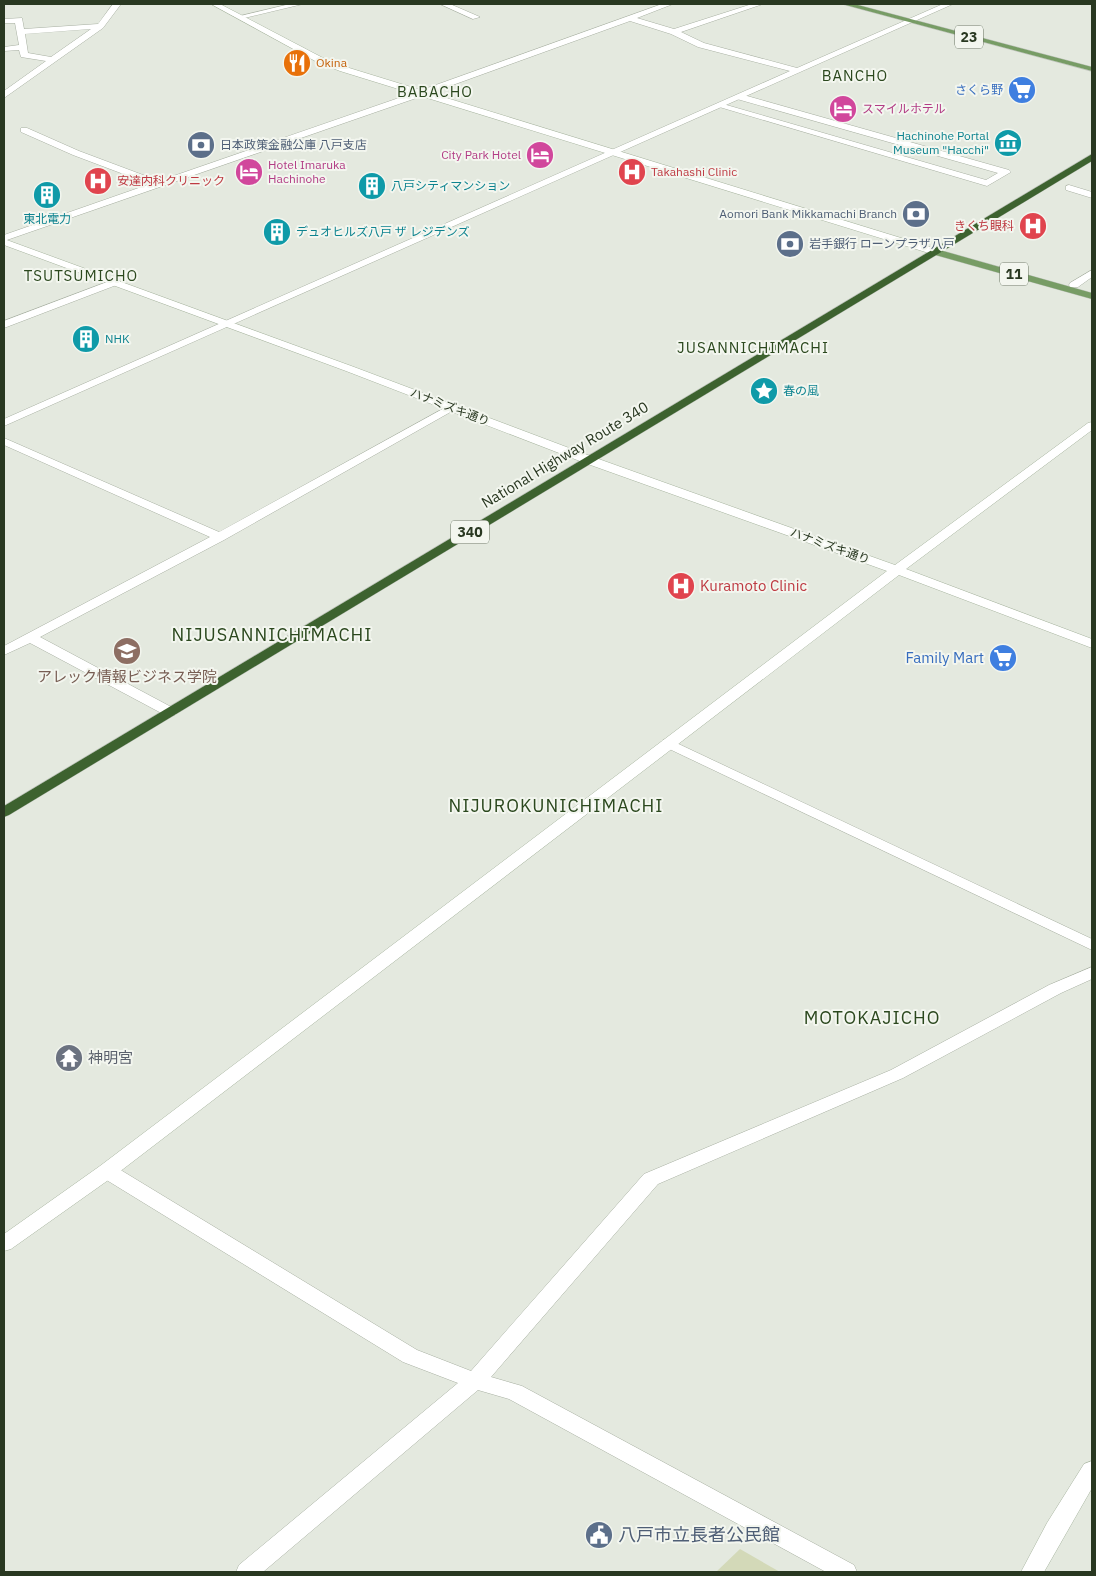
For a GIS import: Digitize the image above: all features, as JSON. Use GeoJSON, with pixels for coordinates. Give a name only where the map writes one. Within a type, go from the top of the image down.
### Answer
{"type":"FeatureCollection","features":[{"type":"Feature","properties":{"kind":"highway","name":"National Highway Route 340"},"geometry":{"type":"LineString","coordinates":[[4,812],[1092,157]]}},
{"type":"Feature","properties":{"kind":"main road","name":"23"},"geometry":{"type":"LineString","coordinates":[[846,4],[1092,69]]}},
{"type":"Feature","properties":{"kind":"main road","name":"11"},"geometry":{"type":"LineString","coordinates":[[936,252],[1092,296]]}},
{"type":"Feature","properties":{"kind":"street"},"geometry":{"type":"LineString","coordinates":[[4,95],[100,26],[117,4]]}},
{"type":"Feature","properties":{"kind":"street"},"geometry":{"type":"LineString","coordinates":[[215,4],[320,60],[936,252]]}},
{"type":"Feature","properties":{"kind":"street"},"geometry":{"type":"LineString","coordinates":[[240,17],[299,4]]}},
{"type":"Feature","properties":{"kind":"street"},"geometry":{"type":"LineString","coordinates":[[444,4],[476,17]]}},
{"type":"Feature","properties":{"kind":"street"},"geometry":{"type":"LineString","coordinates":[[4,238],[422,93],[669,4]]}},
{"type":"Feature","properties":{"kind":"street"},"geometry":{"type":"LineString","coordinates":[[674,32],[759,4]]}},
{"type":"Feature","properties":{"kind":"street"},"geometry":{"type":"LineString","coordinates":[[4,423],[949,4]]}},
{"type":"Feature","properties":{"kind":"street"},"geometry":{"type":"LineString","coordinates":[[629,18],[674,32],[701,45],[798,71]]}},
{"type":"Feature","properties":{"kind":"street"},"geometry":{"type":"LineString","coordinates":[[4,21],[19,20],[24,55],[53,60]]}},
{"type":"Feature","properties":{"kind":"street"},"geometry":{"type":"LineString","coordinates":[[21,32],[100,26]]}},
{"type":"Feature","properties":{"kind":"street"},"geometry":{"type":"LineString","coordinates":[[4,49],[23,47]]}},
{"type":"Feature","properties":{"kind":"street"},"geometry":{"type":"LineString","coordinates":[[716,108],[760,118],[987,183],[1006,172],[740,97]]}},
{"type":"Feature","properties":{"kind":"street"},"geometry":{"type":"LineString","coordinates":[[24,130],[76,153],[158,184]]}},
{"type":"Feature","properties":{"kind":"street"},"geometry":{"type":"LineString","coordinates":[[1068,188],[1092,195]]}},
{"type":"Feature","properties":{"kind":"street","name":"ハナミズキ通り"},"geometry":{"type":"LineString","coordinates":[[4,242],[589,460],[897,570],[1092,644]]}},
{"type":"Feature","properties":{"kind":"street"},"geometry":{"type":"LineString","coordinates":[[1074,285],[1092,273]]}},
{"type":"Feature","properties":{"kind":"street"},"geometry":{"type":"LineString","coordinates":[[4,325],[115,282]]}},
{"type":"Feature","properties":{"kind":"street"},"geometry":{"type":"LineString","coordinates":[[4,650],[220,537],[450,408]]}},
{"type":"Feature","properties":{"kind":"street"},"geometry":{"type":"LineString","coordinates":[[4,1244],[106,1171],[897,570],[1092,425]]}},
{"type":"Feature","properties":{"kind":"street"},"geometry":{"type":"LineString","coordinates":[[4,441],[220,537]]}},
{"type":"Feature","properties":{"kind":"street"},"geometry":{"type":"LineString","coordinates":[[30,637],[170,712]]}},
{"type":"Feature","properties":{"kind":"street"},"geometry":{"type":"LineString","coordinates":[[668,744],[1092,945]]}},
{"type":"Feature","properties":{"kind":"street"},"geometry":{"type":"LineString","coordinates":[[247,1572],[475,1382],[651,1179],[897,1074],[1055,989],[1092,973]]}},
{"type":"Feature","properties":{"kind":"street"},"geometry":{"type":"LineString","coordinates":[[106,1171],[410,1356],[475,1382],[515,1392],[846,1572]]}},
{"type":"Feature","properties":{"kind":"street"},"geometry":{"type":"LineString","coordinates":[[1032,1572],[1092,1470]]}},
{"type":"Feature","properties":{"kind":"green space"},"geometry":{"type":"Polygon","coordinates":[[[740,1549],[780,1572],[716,1572],[740,1549]]]}},
{"type":"Feature","properties":{"kind":"place","name":"Okina"},"geometry":{"type":"Point","coordinates":[297,63]}},
{"type":"Feature","properties":{"kind":"place","name":"さくら野"},"geometry":{"type":"Point","coordinates":[1022,90]}},
{"type":"Feature","properties":{"kind":"place","name":"スマイルホテル"},"geometry":{"type":"Point","coordinates":[843,109]}},
{"type":"Feature","properties":{"kind":"place","name":"Hachinohe Portal Museum \"Hacchi\""},"geometry":{"type":"Point","coordinates":[1008,143]}},
{"type":"Feature","properties":{"kind":"place","name":"日本政策金融公庫 八戸支店"},"geometry":{"type":"Point","coordinates":[201,145]}},
{"type":"Feature","properties":{"kind":"place","name":"City Park Hotel"},"geometry":{"type":"Point","coordinates":[540,155]}},
{"type":"Feature","properties":{"kind":"place","name":"Hotel Imaruka Hachinohe"},"geometry":{"type":"Point","coordinates":[249,172]}},
{"type":"Feature","properties":{"kind":"place","name":"Takahashi Clinic"},"geometry":{"type":"Point","coordinates":[632,172]}},
{"type":"Feature","properties":{"kind":"place","name":"安達内科クリニック"},"geometry":{"type":"Point","coordinates":[98,181]}},
{"type":"Feature","properties":{"kind":"place","name":"八戸シティマンション"},"geometry":{"type":"Point","coordinates":[372,186]}},
{"type":"Feature","properties":{"kind":"place","name":"東北電力"},"geometry":{"type":"Point","coordinates":[47,195]}},
{"type":"Feature","properties":{"kind":"place","name":"Aomori Bank Mikkamachi Branch"},"geometry":{"type":"Point","coordinates":[916,214]}},
{"type":"Feature","properties":{"kind":"place","name":"きくち眼科"},"geometry":{"type":"Point","coordinates":[1033,226]}},
{"type":"Feature","properties":{"kind":"place","name":"デュオヒルズ八戸 ザ レジデンズ"},"geometry":{"type":"Point","coordinates":[277,232]}},
{"type":"Feature","properties":{"kind":"place","name":"岩手銀行 ローンプラザ八戸"},"geometry":{"type":"Point","coordinates":[790,244]}},
{"type":"Feature","properties":{"kind":"place","name":"NHK"},"geometry":{"type":"Point","coordinates":[86,339]}},
{"type":"Feature","properties":{"kind":"place","name":"春の風"},"geometry":{"type":"Point","coordinates":[764,391]}},
{"type":"Feature","properties":{"kind":"place","name":"Kuramoto Clinic"},"geometry":{"type":"Point","coordinates":[681,586]}},
{"type":"Feature","properties":{"kind":"place","name":"アレック情報ビジネス学院"},"geometry":{"type":"Point","coordinates":[127,651]}},
{"type":"Feature","properties":{"kind":"place","name":"Family Mart"},"geometry":{"type":"Point","coordinates":[1003,658]}},
{"type":"Feature","properties":{"kind":"place","name":"神明宮"},"geometry":{"type":"Point","coordinates":[69,1058]}},
{"type":"Feature","properties":{"kind":"place","name":"八戸市立長者公民館"},"geometry":{"type":"Point","coordinates":[599,1535]}},
{"type":"Feature","properties":{"kind":"district","name":"BANCHO"},"geometry":{"type":"Point","coordinates":[855,76]}},
{"type":"Feature","properties":{"kind":"district","name":"BABACHO"},"geometry":{"type":"Point","coordinates":[435,92]}},
{"type":"Feature","properties":{"kind":"district","name":"TSUTSUMICHO"},"geometry":{"type":"Point","coordinates":[81,276]}},
{"type":"Feature","properties":{"kind":"district","name":"JUSANNICHIMACHI"},"geometry":{"type":"Point","coordinates":[753,348]}},
{"type":"Feature","properties":{"kind":"district","name":"NIJUSANNICHIMACHI"},"geometry":{"type":"Point","coordinates":[272,635]}},
{"type":"Feature","properties":{"kind":"district","name":"NIJUROKUNICHIMACHI"},"geometry":{"type":"Point","coordinates":[556,806]}},
{"type":"Feature","properties":{"kind":"district","name":"MOTOKAJICHO"},"geometry":{"type":"Point","coordinates":[872,1018]}}]}
